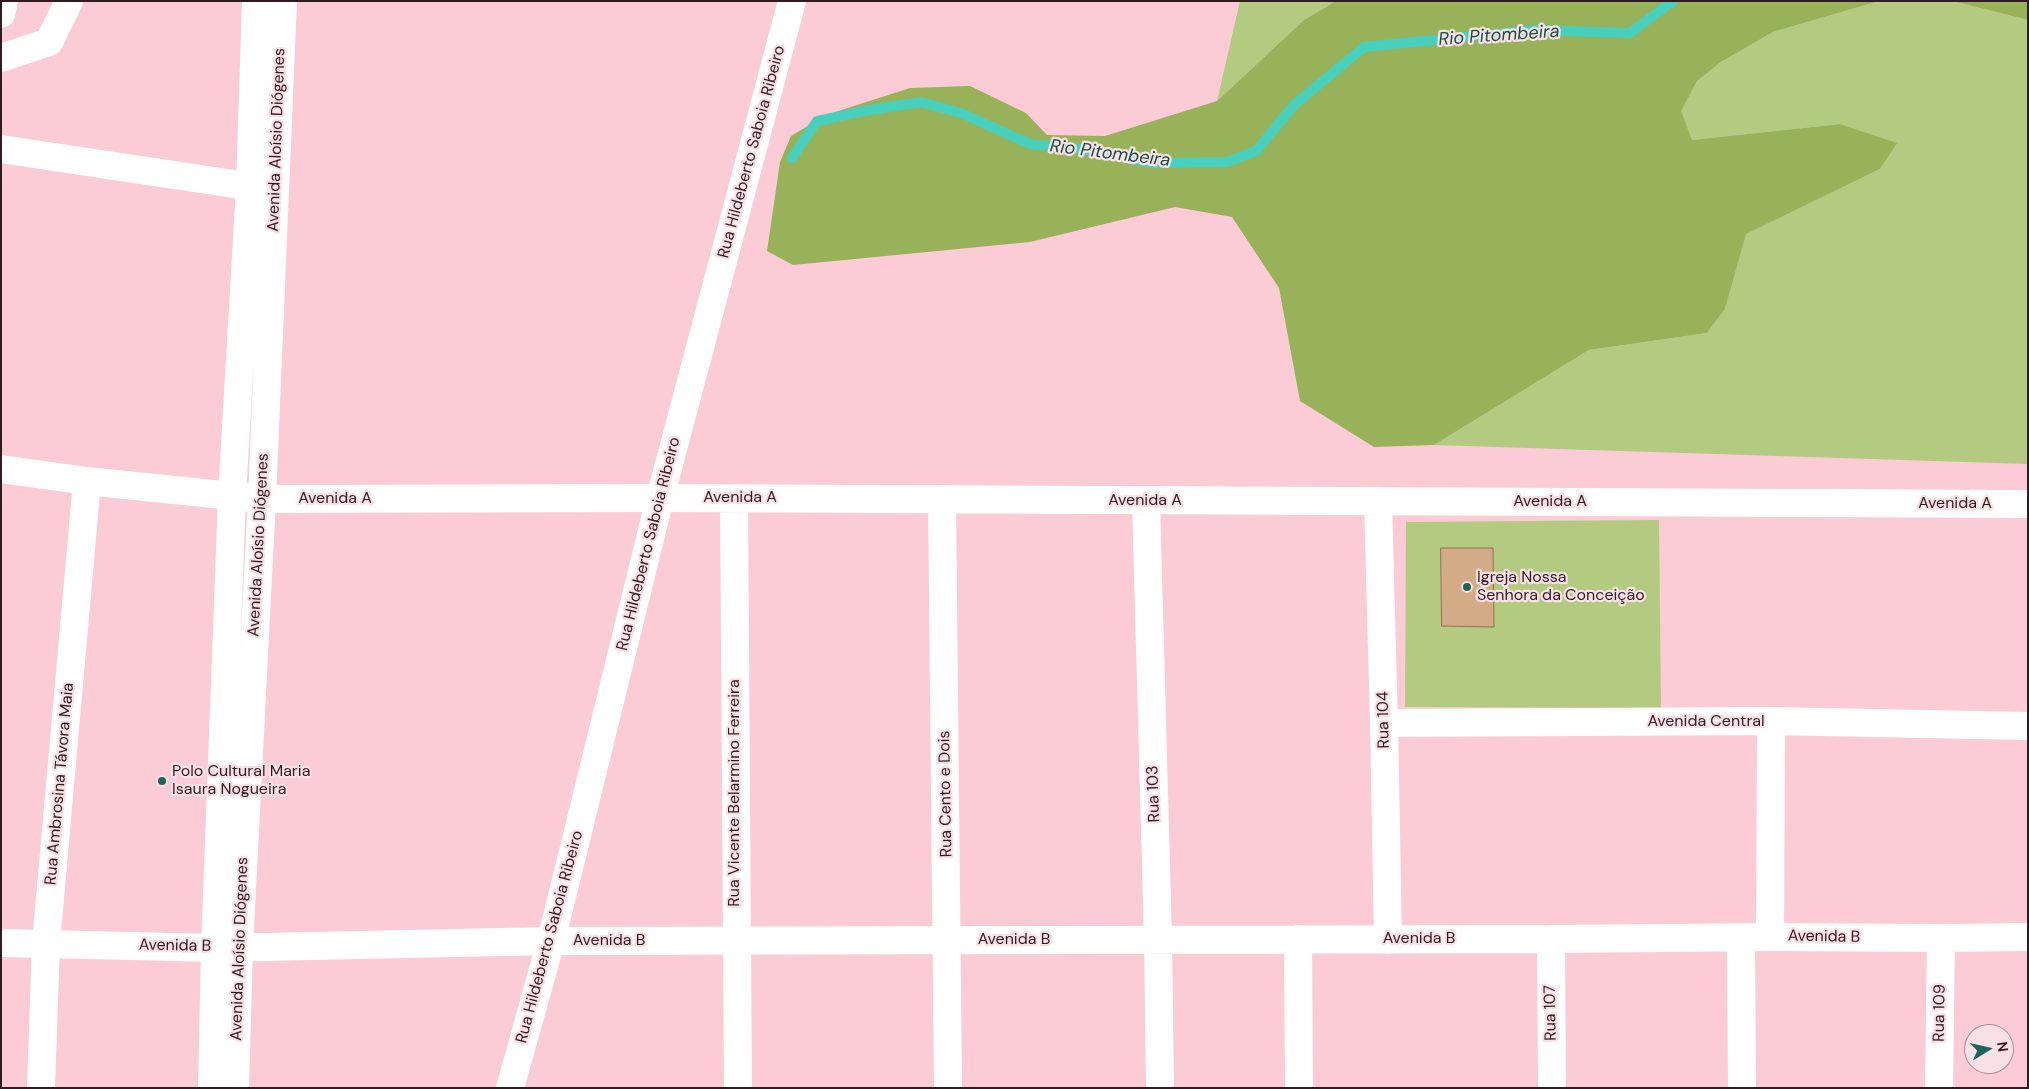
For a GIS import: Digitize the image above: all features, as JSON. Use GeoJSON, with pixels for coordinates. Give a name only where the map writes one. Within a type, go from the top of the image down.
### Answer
{"type":"FeatureCollection","features":[{"type":"Feature","properties":{"kind":"street"},"geometry":{"type":"LineString","coordinates":[[1,14],[4,1]]}},
{"type":"Feature","properties":{"kind":"street"},"geometry":{"type":"LineString","coordinates":[[1,58],[49,42],[68,1]]}},
{"type":"Feature","properties":{"kind":"street","name":"Avenida Aloísio Diógenes"},"geometry":{"type":"LineString","coordinates":[[212,1088],[227,947],[262,499],[263,188],[256,1]]}},
{"type":"Feature","properties":{"kind":"street","name":"Avenida Aloísio Diógenes"},"geometry":{"type":"LineString","coordinates":[[235,1088],[227,947],[232,496],[283,1]]}},
{"type":"Feature","properties":{"kind":"street","name":"Rua Hildeberto Saboia Ribeiro"},"geometry":{"type":"LineString","coordinates":[[510,1088],[551,941],[660,498],[792,1]]}},
{"type":"Feature","properties":{"kind":"street"},"geometry":{"type":"LineString","coordinates":[[1,149],[263,188]]}},
{"type":"Feature","properties":{"kind":"street","name":"Avenida A"},"geometry":{"type":"LineString","coordinates":[[1,469],[87,481],[262,499],[734,498],[2028,504]]}},
{"type":"Feature","properties":{"kind":"street","name":"Rua Ambrosina Távora Maia"},"geometry":{"type":"LineString","coordinates":[[41,1088],[46,943],[87,481]]}},
{"type":"Feature","properties":{"kind":"street","name":"Rua Vicente Belarmino Ferreira"},"geometry":{"type":"LineString","coordinates":[[734,498],[738,1088]]}},
{"type":"Feature","properties":{"kind":"street","name":"Rua Cento e Dois"},"geometry":{"type":"LineString","coordinates":[[942,499],[948,1088]]}},
{"type":"Feature","properties":{"kind":"street","name":"Rua 103"},"geometry":{"type":"LineString","coordinates":[[1146,501],[1158,939],[1160,1088]]}},
{"type":"Feature","properties":{"kind":"street","name":"Rua 104"},"geometry":{"type":"LineString","coordinates":[[1378,501],[1388,940]]}},
{"type":"Feature","properties":{"kind":"street"},"geometry":{"type":"LineString","coordinates":[[1770,937],[1771,722]]}},
{"type":"Feature","properties":{"kind":"street","name":"Avenida Central"},"geometry":{"type":"LineString","coordinates":[[1384,723],[1771,722],[2028,726]]}},
{"type":"Feature","properties":{"kind":"street","name":"Avenida B"},"geometry":{"type":"LineString","coordinates":[[1,943],[227,947],[551,941],[736,942],[2028,937]]}},
{"type":"Feature","properties":{"kind":"street"},"geometry":{"type":"LineString","coordinates":[[1740,938],[1742,1088]]}},
{"type":"Feature","properties":{"kind":"street","name":"Rua 109"},"geometry":{"type":"LineString","coordinates":[[1939,1088],[1941,938]]}},
{"type":"Feature","properties":{"kind":"street"},"geometry":{"type":"LineString","coordinates":[[1298,939],[1299,1088]]}},
{"type":"Feature","properties":{"kind":"street","name":"Rua 107"},"geometry":{"type":"LineString","coordinates":[[1550,939],[1552,1088]]}},
{"type":"Feature","properties":{"kind":"green space"},"geometry":{"type":"Polygon","coordinates":[[[1240,1],[1336,1],[1304,20],[1217,101],[1240,1]]]}},
{"type":"Feature","properties":{"kind":"green space"},"geometry":{"type":"Polygon","coordinates":[[[1336,1],[1879,1],[1773,32],[1721,62],[1697,81],[1681,111],[1692,140],[1840,124],[1897,143],[1880,169],[1746,234],[1725,309],[1707,333],[1589,350],[1434,445],[1374,447],[1300,401],[1279,288],[1232,217],[1175,207],[1030,242],[793,265],[767,251],[780,162],[791,136],[826,115],[910,88],[970,86],[1026,113],[1047,135],[1105,136],[1217,101],[1304,20],[1336,1]]]}},
{"type":"Feature","properties":{"kind":"green space"},"geometry":{"type":"Polygon","coordinates":[[[1879,1],[1952,1],[2028,20],[2028,464],[1434,445],[1589,350],[1707,333],[1725,309],[1745,234],[1880,169],[1896,143],[1840,124],[1692,140],[1680,111],[1697,81],[1721,62],[1773,32],[1879,1]]]}},
{"type":"Feature","properties":{"kind":"green space"},"geometry":{"type":"Polygon","coordinates":[[[1952,1],[2028,1],[2028,20],[1952,1]]]}},
{"type":"Feature","properties":{"kind":"green space"},"geometry":{"type":"Polygon","coordinates":[[[1659,520],[1661,708],[1405,707],[1406,522],[1659,520]]]}},
{"type":"Feature","properties":{"kind":"building","name":"Igreja Nossa Senhora da Conceição"},"geometry":{"type":"Polygon","coordinates":[[[1441,548],[1493,548],[1494,627],[1442,626],[1441,548]]]}},
{"type":"Feature","properties":{"kind":"waterway","name":"Rio Pitombeira"},"geometry":{"type":"LineString","coordinates":[[792,158],[817,121],[921,102],[961,113],[1030,144],[1090,150],[1153,163],[1227,162],[1256,151],[1294,105],[1364,47],[1535,30],[1630,33],[1673,1]]}},
{"type":"Feature","properties":{"kind":"place","name":"Igreja Nossa Senhora da Conceição"},"geometry":{"type":"Point","coordinates":[1467,587]}},
{"type":"Feature","properties":{"kind":"place","name":"Polo Cultural Maria Isaura Nogueira"},"geometry":{"type":"Point","coordinates":[162,781]}}]}
